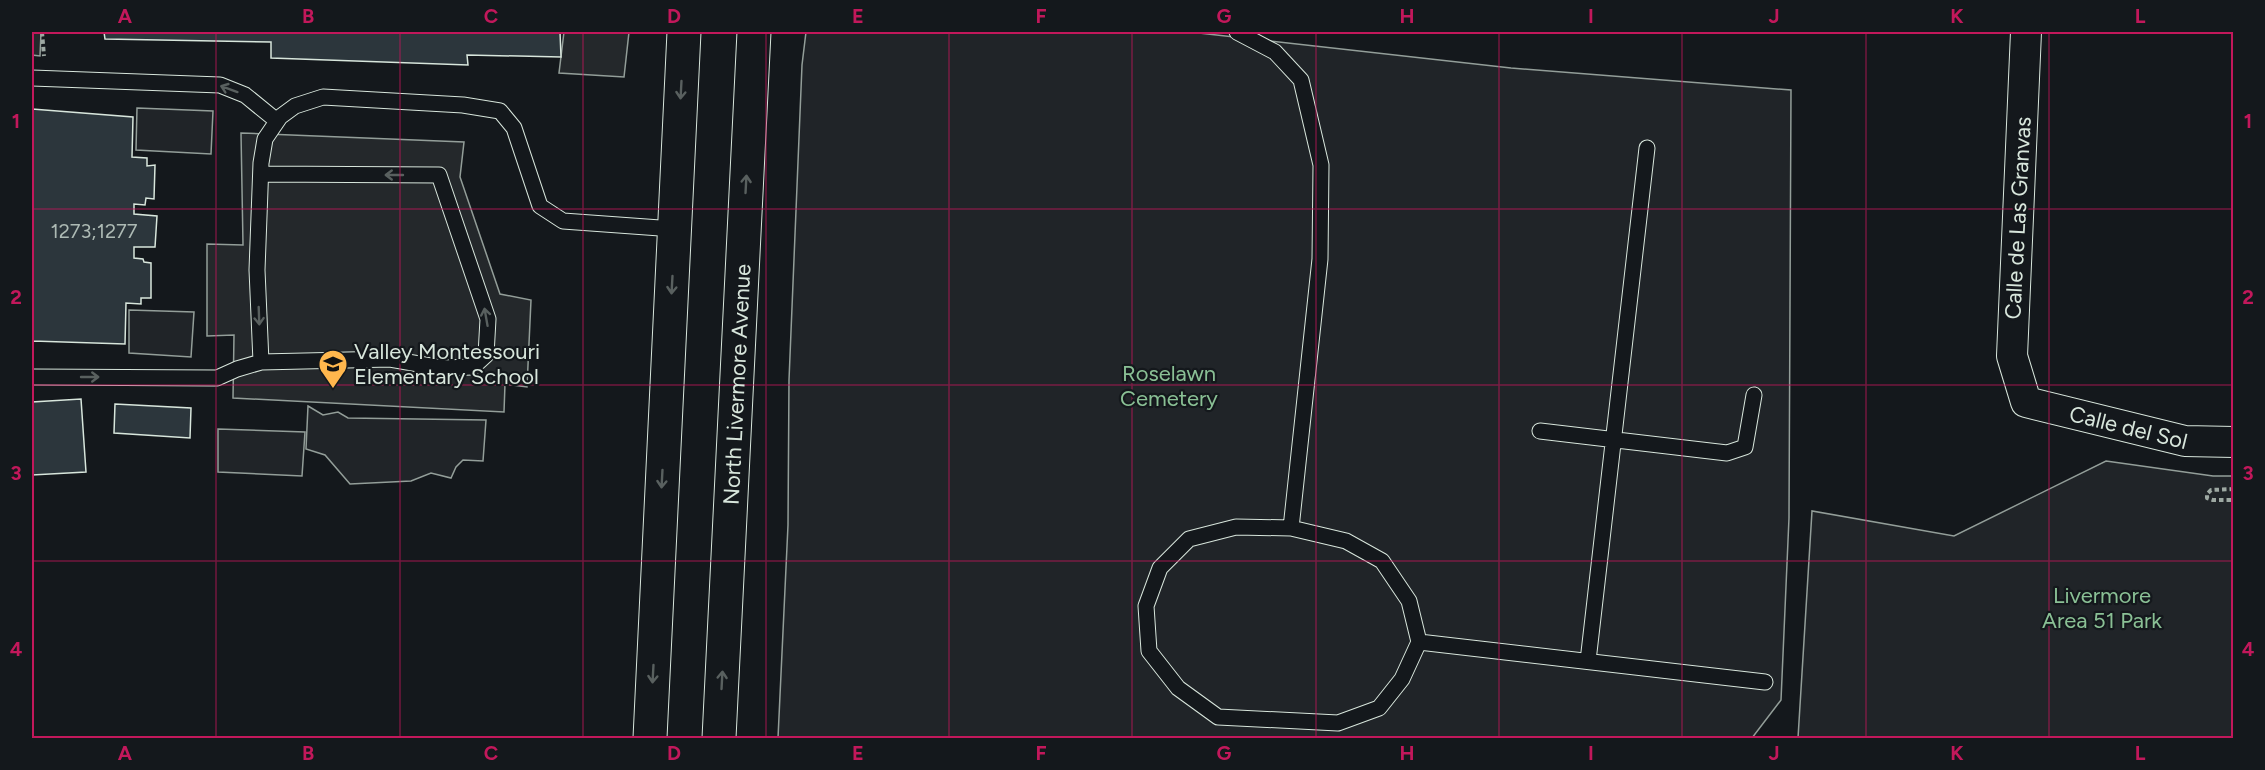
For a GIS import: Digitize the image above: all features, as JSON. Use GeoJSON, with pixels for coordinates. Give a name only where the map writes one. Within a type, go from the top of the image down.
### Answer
{"type":"FeatureCollection","features":[{"type":"Feature","properties":{"kind":"main road"},"geometry":{"type":"LineString","coordinates":[[650,738],[684,32]]}},
{"type":"Feature","properties":{"kind":"main road","name":"North Livermore Avenue"},"geometry":{"type":"LineString","coordinates":[[719,738],[754,32]]}},
{"type":"Feature","properties":{"kind":"street","name":"Calle de Las Granvas"},"geometry":{"type":"LineString","coordinates":[[2026,32],[2012,356],[2026,402]]}},
{"type":"Feature","properties":{"kind":"street","name":"Calle del Sol"},"geometry":{"type":"LineString","coordinates":[[2026,402],[2185,441],[2234,442]]}},
{"type":"Feature","properties":{"kind":"lane"},"geometry":{"type":"LineString","coordinates":[[1237,32],[1275,52],[1301,80],[1321,165],[1320,259],[1291,528]]}},
{"type":"Feature","properties":{"kind":"lane"},"geometry":{"type":"LineString","coordinates":[[32,78],[220,86],[245,95],[277,121]]}},
{"type":"Feature","properties":{"kind":"lane"},"geometry":{"type":"LineString","coordinates":[[261,362],[257,270],[261,174],[265,139],[277,121],[295,106],[323,97],[464,105],[500,111],[514,128],[540,206],[563,221],[674,229]]}},
{"type":"Feature","properties":{"kind":"lane"},"geometry":{"type":"LineString","coordinates":[[1588,661],[1647,148]]}},
{"type":"Feature","properties":{"kind":"lane"},"geometry":{"type":"LineString","coordinates":[[32,377],[217,378],[261,362],[390,359],[442,368],[473,367],[486,355],[488,319],[439,175],[261,174]]}},
{"type":"Feature","properties":{"kind":"lane"},"geometry":{"type":"LineString","coordinates":[[1540,431],[1727,453],[1745,447],[1754,395]]}},
{"type":"Feature","properties":{"kind":"lane"},"geometry":{"type":"LineString","coordinates":[[1236,527],[1291,528],[1346,541],[1382,561],[1408,601],[1419,642],[1402,679],[1379,708],[1338,723],[1218,717],[1178,688],[1149,651],[1146,606],[1160,568],[1189,539],[1236,527]]}},
{"type":"Feature","properties":{"kind":"lane"},"geometry":{"type":"LineString","coordinates":[[1419,642],[1765,682]]}},
{"type":"Feature","properties":{"kind":"path"},"geometry":{"type":"LineString","coordinates":[[42,32],[45,60]]}},
{"type":"Feature","properties":{"kind":"path"},"geometry":{"type":"LineString","coordinates":[[2234,489],[2211,490],[2207,498],[2234,500]]}},
{"type":"Feature","properties":{"kind":"green space","name":"Roselawn Cemetery"},"geometry":{"type":"Polygon","coordinates":[[[806,32],[1190,32],[1511,68],[1791,90],[1789,518],[1781,700],[1752,738],[778,738],[788,525],[789,380],[802,65],[806,32]]]}},
{"type":"Feature","properties":{"kind":"green space"},"geometry":{"type":"Polygon","coordinates":[[[137,108],[213,111],[211,154],[136,150],[137,108]]]}},
{"type":"Feature","properties":{"kind":"green space"},"geometry":{"type":"Polygon","coordinates":[[[129,310],[194,312],[191,357],[129,353],[129,310]]]}},
{"type":"Feature","properties":{"kind":"green space"},"geometry":{"type":"Polygon","coordinates":[[[308,406],[323,415],[338,412],[348,418],[486,420],[483,461],[463,460],[456,467],[451,478],[431,473],[411,481],[350,484],[325,455],[306,449],[308,406]]]}},
{"type":"Feature","properties":{"kind":"green space"},"geometry":{"type":"Polygon","coordinates":[[[218,429],[305,432],[302,476],[218,472],[218,429]]]}},
{"type":"Feature","properties":{"kind":"green space","name":"Livermore Area 51 Park"},"geometry":{"type":"Polygon","coordinates":[[[2106,461],[2213,476],[2233,476],[2233,738],[1798,738],[1812,511],[1954,536],[2106,461]]]}},
{"type":"Feature","properties":{"kind":"shaded area"},"geometry":{"type":"Polygon","coordinates":[[[32,32],[41,32],[40,56],[32,55],[32,32]]]}},
{"type":"Feature","properties":{"kind":"shaded area"},"geometry":{"type":"Polygon","coordinates":[[[564,32],[629,32],[624,77],[559,73],[564,32]]]}},
{"type":"Feature","properties":{"kind":"shaded area"},"geometry":{"type":"Polygon","coordinates":[[[241,133],[464,142],[460,177],[500,294],[531,300],[527,387],[505,384],[504,412],[233,398],[234,335],[207,336],[207,244],[243,245],[241,133]]]}},
{"type":"Feature","properties":{"kind":"building"},"geometry":{"type":"Polygon","coordinates":[[[104,32],[560,32],[561,57],[467,55],[468,65],[271,58],[271,42],[105,39],[104,32]]]}},
{"type":"Feature","properties":{"kind":"building"},"geometry":{"type":"Polygon","coordinates":[[[32,109],[133,117],[132,157],[147,158],[147,166],[155,165],[154,199],[146,198],[145,205],[134,204],[134,214],[157,216],[155,247],[134,247],[134,258],[151,263],[151,298],[141,298],[141,304],[126,303],[125,344],[33,341],[32,347],[32,109]]]}},
{"type":"Feature","properties":{"kind":"building"},"geometry":{"type":"Polygon","coordinates":[[[81,399],[86,472],[32,475],[32,402],[81,399]]]}},
{"type":"Feature","properties":{"kind":"building"},"geometry":{"type":"Polygon","coordinates":[[[115,404],[191,408],[190,438],[114,433],[115,404]]]}},
{"type":"Feature","properties":{"kind":"place","name":"Valley Montessouri Elementary School"},"geometry":{"type":"Point","coordinates":[333,390]}}]}
